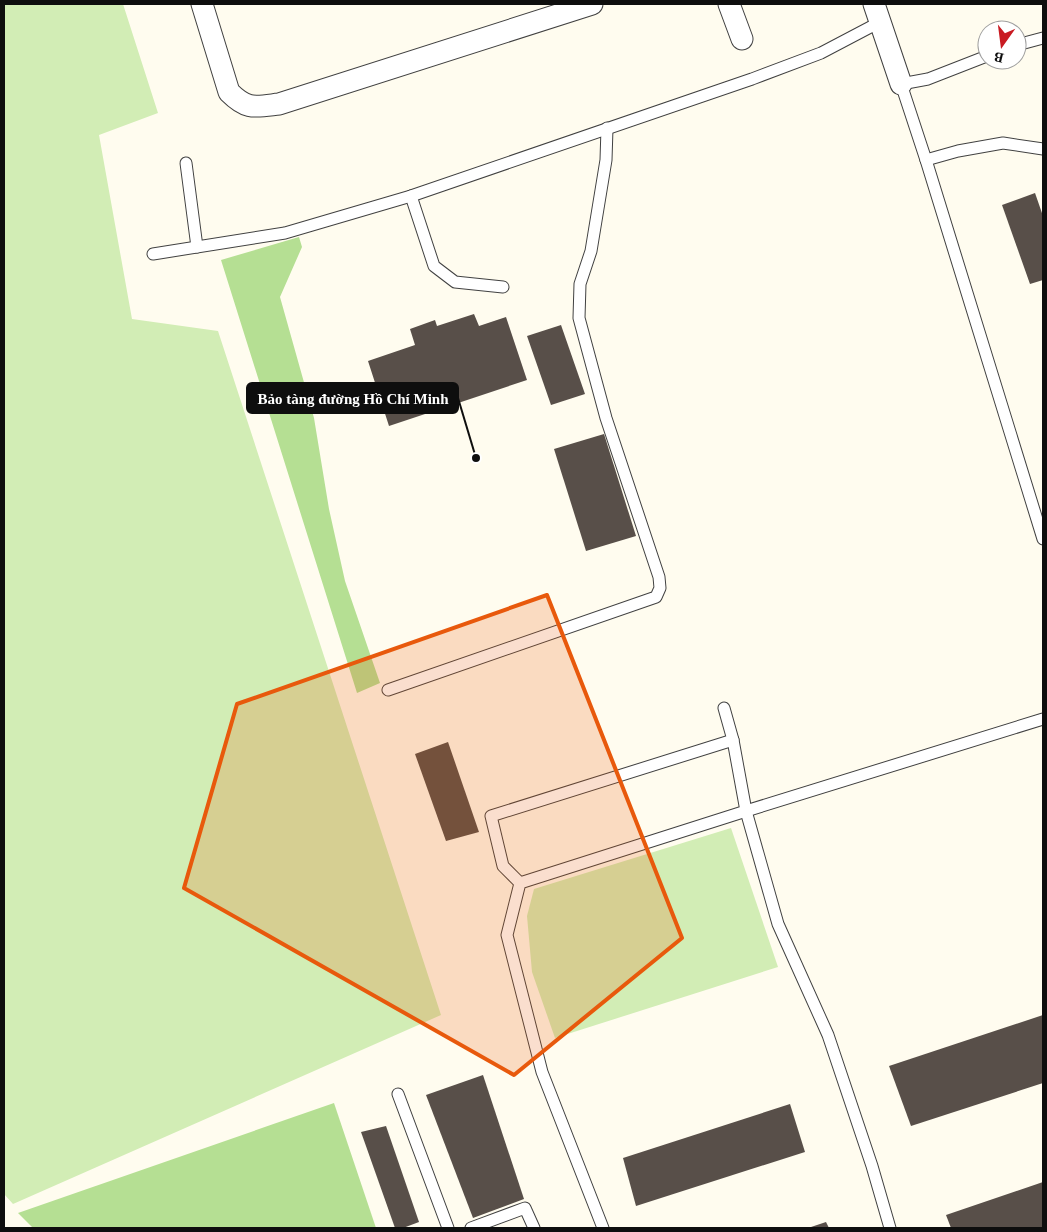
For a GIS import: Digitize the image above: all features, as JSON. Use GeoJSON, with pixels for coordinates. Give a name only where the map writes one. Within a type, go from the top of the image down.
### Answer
{"type":"FeatureCollection","features":[{"type":"Feature","properties":{"kind":"street"},"geometry":{"type":"LineString","coordinates":[[208,5],[229,92],[240,102],[256,107],[279,104],[592,4]]}},
{"type":"Feature","properties":{"kind":"street"},"geometry":{"type":"LineString","coordinates":[[730,4],[742,39]]}},
{"type":"Feature","properties":{"kind":"street"},"geometry":{"type":"LineString","coordinates":[[877,13],[901,84]]}},
{"type":"Feature","properties":{"kind":"lane"},"geometry":{"type":"LineString","coordinates":[[152,254],[285,233],[411,196],[752,79],[821,53],[877,13]]}},
{"type":"Feature","properties":{"kind":"lane"},"geometry":{"type":"LineString","coordinates":[[1027,42],[1043,38]]}},
{"type":"Feature","properties":{"kind":"lane"},"geometry":{"type":"LineString","coordinates":[[977,60],[928,79],[901,84],[1043,539]]}},
{"type":"Feature","properties":{"kind":"lane"},"geometry":{"type":"LineString","coordinates":[[388,690],[656,597],[660,588],[659,577],[606,418],[579,318],[580,284],[591,251],[606,160],[608,128]]}},
{"type":"Feature","properties":{"kind":"lane"},"geometry":{"type":"LineString","coordinates":[[926,160],[958,151],[1003,143],[1043,149]]}},
{"type":"Feature","properties":{"kind":"lane"},"geometry":{"type":"LineString","coordinates":[[186,163],[197,247]]}},
{"type":"Feature","properties":{"kind":"lane"},"geometry":{"type":"LineString","coordinates":[[411,196],[434,266],[455,282],[503,287]]}},
{"type":"Feature","properties":{"kind":"lane"},"geometry":{"type":"LineString","coordinates":[[724,708],[733,740],[746,811],[778,924],[828,1035],[872,1166],[890,1228]]}},
{"type":"Feature","properties":{"kind":"lane"},"geometry":{"type":"LineString","coordinates":[[520,883],[1043,719]]}},
{"type":"Feature","properties":{"kind":"lane"},"geometry":{"type":"LineString","coordinates":[[520,883],[503,866],[491,816],[733,740]]}},
{"type":"Feature","properties":{"kind":"lane"},"geometry":{"type":"LineString","coordinates":[[520,883],[507,934],[542,1072],[603,1228]]}},
{"type":"Feature","properties":{"kind":"lane"},"geometry":{"type":"LineString","coordinates":[[398,1094],[448,1228]]}},
{"type":"Feature","properties":{"kind":"lane"},"geometry":{"type":"LineString","coordinates":[[471,1228],[525,1208],[534,1228]]}},
{"type":"Feature","properties":{"kind":"highlighted area"},"geometry":{"type":"Polygon","coordinates":[[[547,595],[682,938],[514,1075],[184,888],[237,704],[547,595]]]}},
{"type":"Feature","properties":{"kind":"green space"},"geometry":{"type":"Polygon","coordinates":[[[4,4],[123,4],[158,113],[99,135],[132,319],[218,331],[441,1015],[13,1204],[4,1194],[4,4]]]}},
{"type":"Feature","properties":{"kind":"green space"},"geometry":{"type":"Polygon","coordinates":[[[299,237],[302,247],[280,297],[314,418],[329,509],[345,581],[380,683],[357,693],[221,260],[299,237]]]}},
{"type":"Feature","properties":{"kind":"green space"},"geometry":{"type":"Polygon","coordinates":[[[731,828],[778,967],[555,1038],[532,972],[527,916],[534,889],[731,828]]]}},
{"type":"Feature","properties":{"kind":"green space"},"geometry":{"type":"Polygon","coordinates":[[[334,1103],[376,1228],[33,1228],[18,1213],[334,1103]]]}},
{"type":"Feature","properties":{"kind":"building"},"geometry":{"type":"Polygon","coordinates":[[[1035,193],[1043,216],[1043,280],[1030,284],[1002,205],[1035,193]]]}},
{"type":"Feature","properties":{"kind":"building"},"geometry":{"type":"Polygon","coordinates":[[[474,314],[479,326],[506,317],[527,380],[389,426],[368,361],[415,345],[410,329],[435,320],[437,326],[474,314]]]}},
{"type":"Feature","properties":{"kind":"building"},"geometry":{"type":"Polygon","coordinates":[[[561,325],[585,394],[551,405],[527,336],[561,325]]]}},
{"type":"Feature","properties":{"kind":"building"},"geometry":{"type":"Polygon","coordinates":[[[604,434],[636,536],[586,551],[554,449],[604,434]]]}},
{"type":"Feature","properties":{"kind":"building"},"geometry":{"type":"Polygon","coordinates":[[[448,742],[479,832],[446,841],[415,754],[448,742]]]}},
{"type":"Feature","properties":{"kind":"building"},"geometry":{"type":"Polygon","coordinates":[[[1043,1015],[1043,1083],[911,1126],[889,1066],[1043,1015]]]}},
{"type":"Feature","properties":{"kind":"building"},"geometry":{"type":"Polygon","coordinates":[[[483,1075],[524,1199],[473,1218],[426,1095],[483,1075]]]}},
{"type":"Feature","properties":{"kind":"building"},"geometry":{"type":"Polygon","coordinates":[[[790,1104],[805,1152],[636,1206],[623,1158],[790,1104]]]}},
{"type":"Feature","properties":{"kind":"building"},"geometry":{"type":"Polygon","coordinates":[[[386,1126],[419,1222],[403,1228],[395,1228],[361,1132],[386,1126]]]}},
{"type":"Feature","properties":{"kind":"building"},"geometry":{"type":"Polygon","coordinates":[[[1043,1182],[1043,1228],[951,1228],[946,1215],[1043,1182]]]}},
{"type":"Feature","properties":{"kind":"building"},"geometry":{"type":"Polygon","coordinates":[[[826,1222],[829,1228],[808,1228],[826,1222]]]}},
{"type":"Feature","properties":{"kind":"place","name":"Bảo tàng đường Hồ Chí Minh"},"geometry":{"type":"Point","coordinates":[476,458]}}]}
